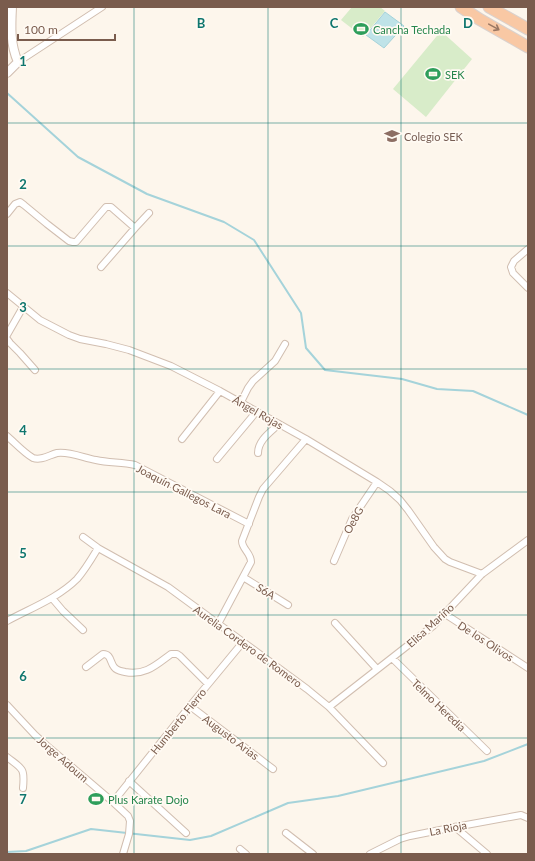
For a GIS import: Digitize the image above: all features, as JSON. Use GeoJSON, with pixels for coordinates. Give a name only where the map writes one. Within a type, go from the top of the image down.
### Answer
{"type":"FeatureCollection","features":[{"type":"Feature","properties":{"kind":"highway"},"geometry":{"type":"LineString","coordinates":[[461,7],[528,47]]}},
{"type":"Feature","properties":{"kind":"highway"},"geometry":{"type":"LineString","coordinates":[[489,7],[528,29]]}},
{"type":"Feature","properties":{"kind":"street"},"geometry":{"type":"LineString","coordinates":[[12,7],[12,44],[18,62]]}},
{"type":"Feature","properties":{"kind":"street"},"geometry":{"type":"LineString","coordinates":[[7,73],[18,62],[102,7]]}},
{"type":"Feature","properties":{"kind":"street"},"geometry":{"type":"LineString","coordinates":[[7,214],[15,204],[20,202],[69,241],[73,242],[76,242],[106,207],[111,207],[135,228]]}},
{"type":"Feature","properties":{"kind":"street"},"geometry":{"type":"LineString","coordinates":[[101,267],[149,213]]}},
{"type":"Feature","properties":{"kind":"street"},"geometry":{"type":"LineString","coordinates":[[528,249],[514,261],[511,268],[513,273],[528,288]]}},
{"type":"Feature","properties":{"kind":"street","name":"Ángel Rojas"},"geometry":{"type":"LineString","coordinates":[[7,293],[40,320],[74,338],[106,344],[155,359],[182,371],[241,402],[306,439],[377,482],[400,500],[434,547],[450,562],[482,574]]}},
{"type":"Feature","properties":{"kind":"street"},"geometry":{"type":"LineString","coordinates":[[7,335],[23,307]]}},
{"type":"Feature","properties":{"kind":"street"},"geometry":{"type":"LineString","coordinates":[[7,339],[35,370]]}},
{"type":"Feature","properties":{"kind":"street"},"geometry":{"type":"LineString","coordinates":[[241,402],[253,381],[275,361],[285,344]]}},
{"type":"Feature","properties":{"kind":"street"},"geometry":{"type":"LineString","coordinates":[[182,439],[220,391]]}},
{"type":"Feature","properties":{"kind":"street"},"geometry":{"type":"LineString","coordinates":[[217,459],[257,411]]}},
{"type":"Feature","properties":{"kind":"street"},"geometry":{"type":"LineString","coordinates":[[258,453],[261,441],[279,424]]}},
{"type":"Feature","properties":{"kind":"street","name":"Joaquín Gallegos Lara"},"geometry":{"type":"LineString","coordinates":[[7,436],[33,458],[37,459],[42,459],[57,453],[63,453],[95,460],[136,465],[249,524]]}},
{"type":"Feature","properties":{"kind":"street"},"geometry":{"type":"LineString","coordinates":[[218,624],[251,562],[250,556],[242,544],[263,489],[306,439]]}},
{"type":"Feature","properties":{"kind":"street","name":"Oe8G"},"geometry":{"type":"LineString","coordinates":[[334,560],[350,523],[377,482]]}},
{"type":"Feature","properties":{"kind":"street","name":"Aurelia Cordero de Romero"},"geometry":{"type":"LineString","coordinates":[[83,537],[98,548],[158,581],[329,706],[383,764]]}},
{"type":"Feature","properties":{"kind":"street","name":"Elisa Mariño"},"geometry":{"type":"LineString","coordinates":[[329,706],[429,629],[482,574],[528,540]]}},
{"type":"Feature","properties":{"kind":"street"},"geometry":{"type":"LineString","coordinates":[[7,621],[65,590],[78,577],[98,548]]}},
{"type":"Feature","properties":{"kind":"street","name":"S6A"},"geometry":{"type":"LineString","coordinates":[[243,577],[288,605]]}},
{"type":"Feature","properties":{"kind":"street"},"geometry":{"type":"LineString","coordinates":[[52,598],[83,630]]}},
{"type":"Feature","properties":{"kind":"street","name":"De los Olivos"},"geometry":{"type":"LineString","coordinates":[[445,614],[528,668]]}},
{"type":"Feature","properties":{"kind":"street"},"geometry":{"type":"LineString","coordinates":[[335,623],[377,669]]}},
{"type":"Feature","properties":{"kind":"street","name":"Humberto Fierro"},"geometry":{"type":"LineString","coordinates":[[113,802],[243,642]]}},
{"type":"Feature","properties":{"kind":"street"},"geometry":{"type":"LineString","coordinates":[[86,667],[105,653],[114,667],[118,670],[129,673],[143,672],[153,667],[171,654],[174,654],[180,656],[208,684]]}},
{"type":"Feature","properties":{"kind":"street","name":"Telmo Heredia"},"geometry":{"type":"LineString","coordinates":[[392,658],[487,751]]}},
{"type":"Feature","properties":{"kind":"street","name":"Jorge Adoum"},"geometry":{"type":"LineString","coordinates":[[7,705],[35,735],[128,816],[130,821],[129,834],[123,853]]}},
{"type":"Feature","properties":{"kind":"street","name":"Augusto Arias"},"geometry":{"type":"LineString","coordinates":[[190,706],[273,769]]}},
{"type":"Feature","properties":{"kind":"street"},"geometry":{"type":"LineString","coordinates":[[7,757],[23,770],[23,788]]}},
{"type":"Feature","properties":{"kind":"street"},"geometry":{"type":"LineString","coordinates":[[129,781],[186,833]]}},
{"type":"Feature","properties":{"kind":"street","name":"La Rioja"},"geometry":{"type":"LineString","coordinates":[[370,854],[380,852],[400,839],[455,826],[521,815],[528,818]]}},
{"type":"Feature","properties":{"kind":"street"},"geometry":{"type":"LineString","coordinates":[[455,826],[487,854]]}},
{"type":"Feature","properties":{"kind":"street"},"geometry":{"type":"LineString","coordinates":[[286,832],[313,854]]}},
{"type":"Feature","properties":{"kind":"street"},"geometry":{"type":"LineString","coordinates":[[240,850],[246,854]]}},
{"type":"Feature","properties":{"kind":"green space","name":"Cancha Techada"},"geometry":{"type":"Polygon","coordinates":[[[352,7],[380,7],[385,11],[363,37],[341,20],[352,7]]]}},
{"type":"Feature","properties":{"kind":"green space","name":"SEK"},"geometry":{"type":"Polygon","coordinates":[[[441,31],[472,59],[426,117],[393,89],[441,31]]]}},
{"type":"Feature","properties":{"kind":"water"},"geometry":{"type":"Polygon","coordinates":[[[385,12],[404,26],[384,48],[366,35],[385,12]]]}},
{"type":"Feature","properties":{"kind":"waterway"},"geometry":{"type":"LineString","coordinates":[[7,93],[78,157],[147,194],[224,222],[254,240],[301,313],[306,348],[325,370],[402,379],[437,389],[473,391],[528,415]]}},
{"type":"Feature","properties":{"kind":"waterway"},"geometry":{"type":"LineString","coordinates":[[7,852],[26,851],[91,829],[190,840],[211,836],[288,803],[338,796],[484,761],[528,744]]}},
{"type":"Feature","properties":{"kind":"place","name":"Cancha Techada"},"geometry":{"type":"Point","coordinates":[361,29]}},
{"type":"Feature","properties":{"kind":"place","name":"SEK"},"geometry":{"type":"Point","coordinates":[433,74]}},
{"type":"Feature","properties":{"kind":"place","name":"Colegio SEK"},"geometry":{"type":"Point","coordinates":[392,136]}},
{"type":"Feature","properties":{"kind":"place","name":"Plus Karate Dojo"},"geometry":{"type":"Point","coordinates":[96,799]}}]}
